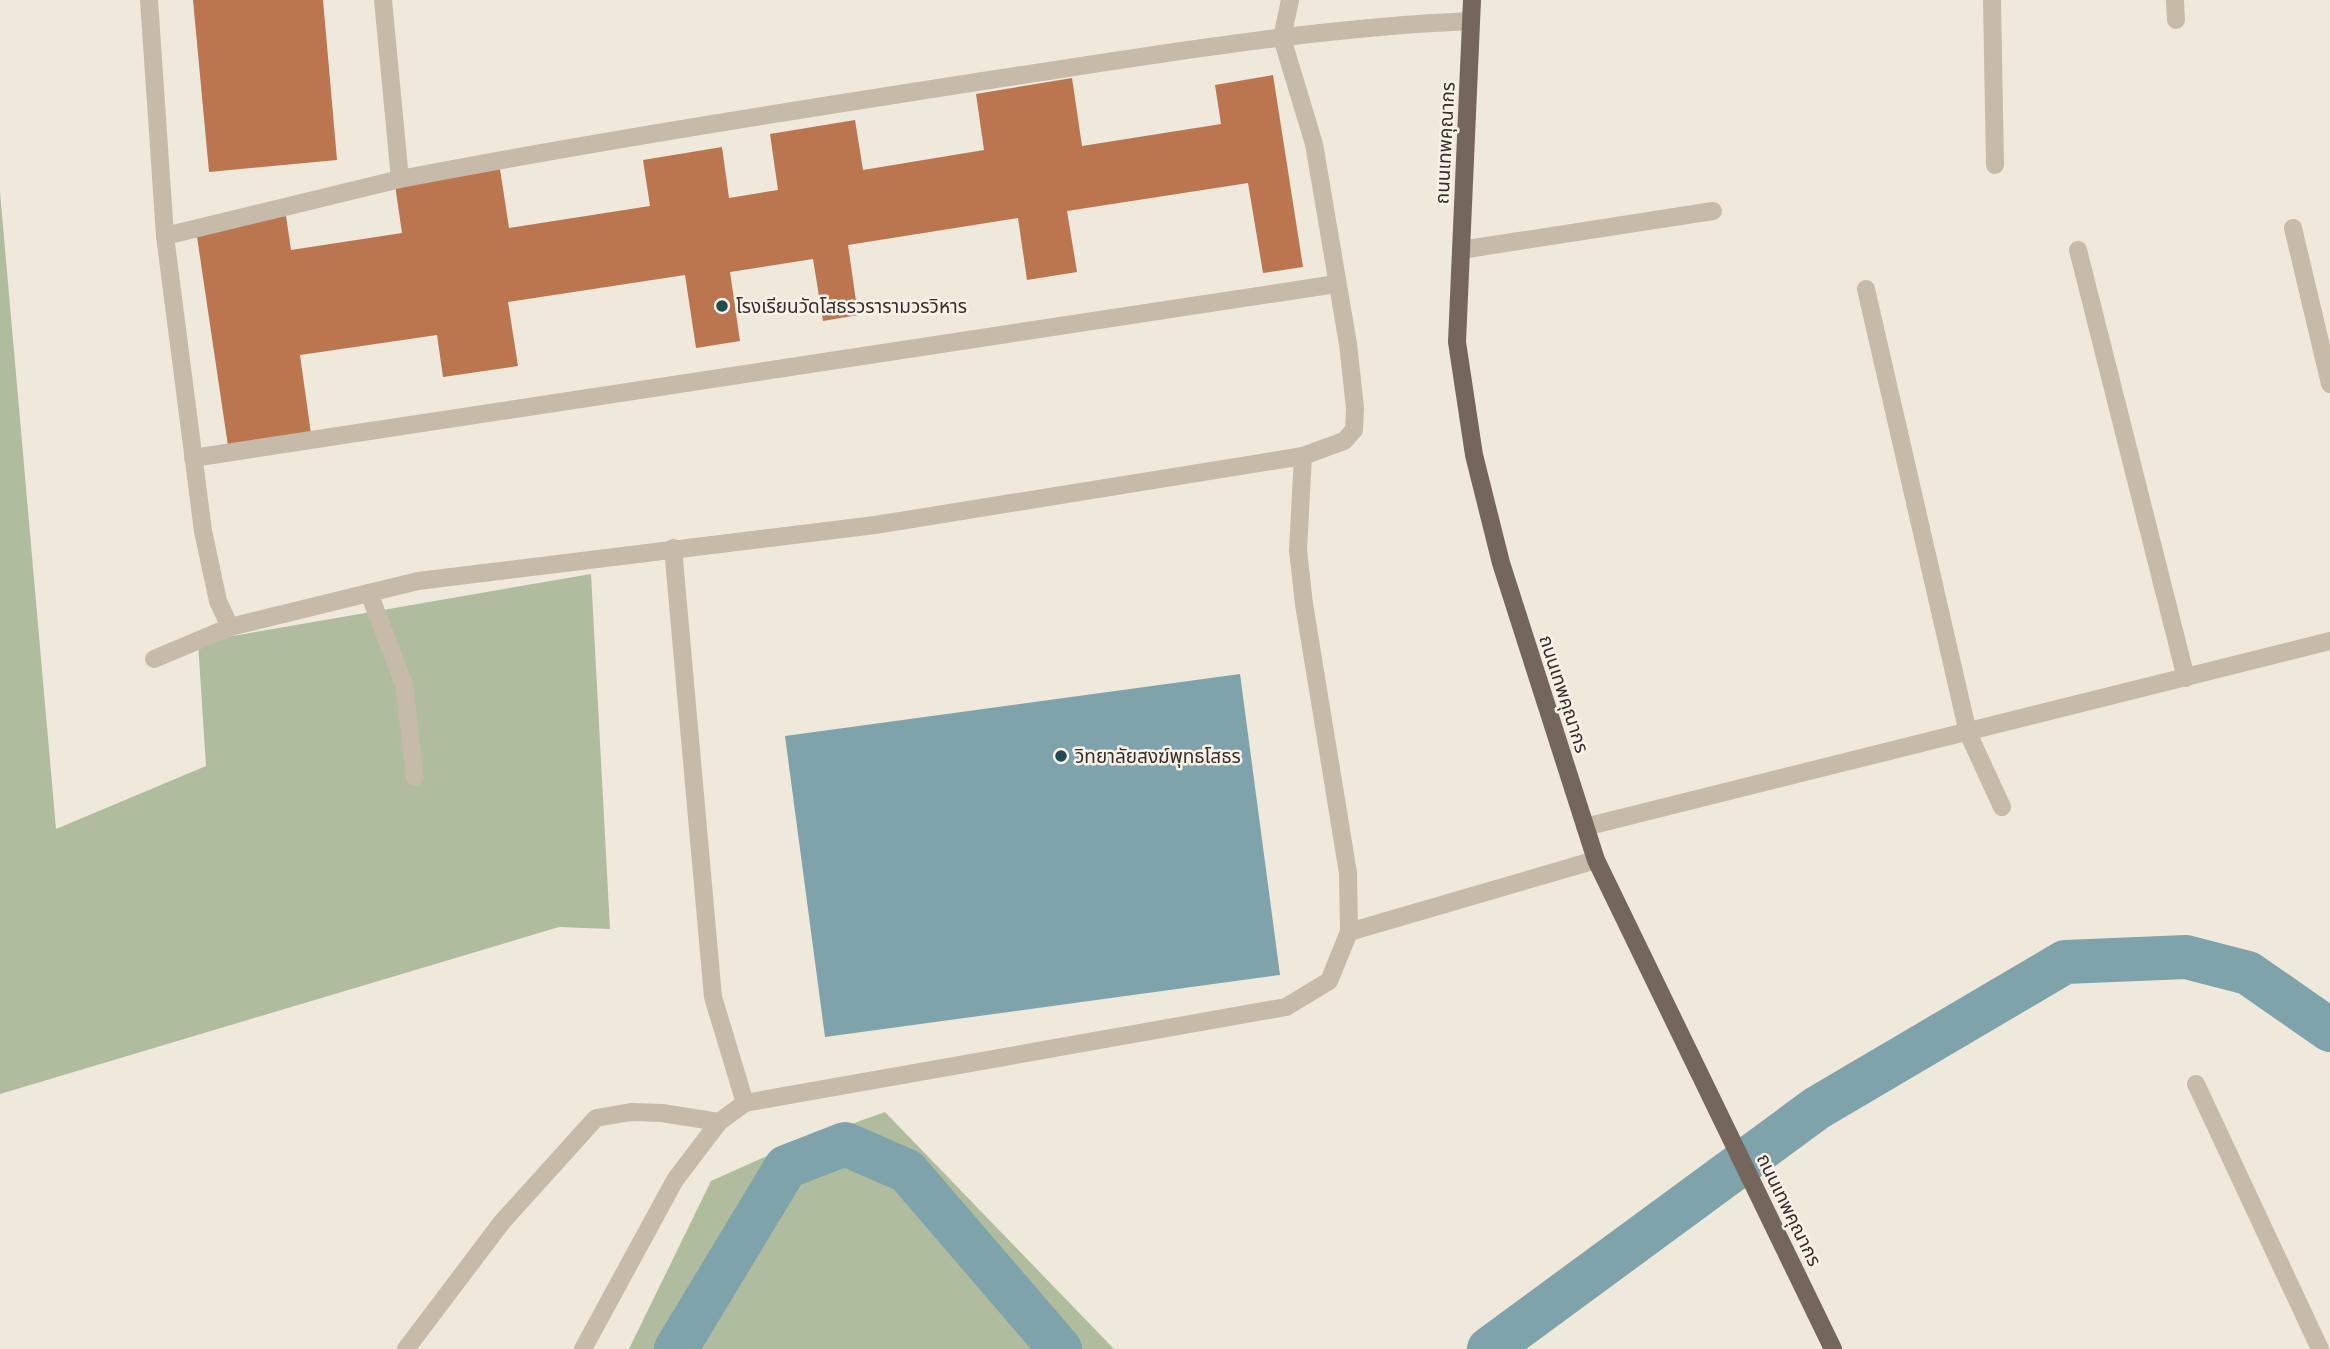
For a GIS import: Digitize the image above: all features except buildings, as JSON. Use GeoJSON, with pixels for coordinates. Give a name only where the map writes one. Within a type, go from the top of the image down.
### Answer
{"type":"FeatureCollection","features":[{"type":"Feature","properties":{"kind":"main road","name":"ถนนเทพคุณากร"},"geometry":{"type":"LineString","coordinates":[[1472,0],[1457,342],[1474,455],[1501,563],[1596,860],[1833,1349]]}},
{"type":"Feature","properties":{"kind":"street"},"geometry":{"type":"LineString","coordinates":[[149,0],[165,236],[193,457],[203,531],[218,601],[230,627]]}},
{"type":"Feature","properties":{"kind":"street"},"geometry":{"type":"LineString","coordinates":[[383,0],[400,179]]}},
{"type":"Feature","properties":{"kind":"street"},"geometry":{"type":"LineString","coordinates":[[154,659],[230,627],[418,581],[875,524],[1303,456],[1344,441],[1354,430],[1355,408],[1349,344],[1336,284],[1314,144],[1282,38],[1290,0]]}},
{"type":"Feature","properties":{"kind":"street"},"geometry":{"type":"LineString","coordinates":[[1992,0],[1995,165]]}},
{"type":"Feature","properties":{"kind":"street"},"geometry":{"type":"LineString","coordinates":[[2175,0],[2176,20]]}},
{"type":"Feature","properties":{"kind":"street"},"geometry":{"type":"LineString","coordinates":[[165,236],[400,179],[668,130],[1249,40],[1386,24],[1471,21]]}},
{"type":"Feature","properties":{"kind":"street"},"geometry":{"type":"LineString","coordinates":[[1461,250],[1713,211]]}},
{"type":"Feature","properties":{"kind":"street"},"geometry":{"type":"LineString","coordinates":[[2293,228],[2330,384]]}},
{"type":"Feature","properties":{"kind":"street"},"geometry":{"type":"LineString","coordinates":[[2078,250],[2186,678]]}},
{"type":"Feature","properties":{"kind":"street"},"geometry":{"type":"LineString","coordinates":[[193,457],[1336,284]]}},
{"type":"Feature","properties":{"kind":"street"},"geometry":{"type":"LineString","coordinates":[[1866,289],[1968,733],[2001,807]]}},
{"type":"Feature","properties":{"kind":"street"},"geometry":{"type":"LineString","coordinates":[[583,1349],[675,1180],[719,1122],[745,1103],[1286,1007],[1329,981],[1349,932],[1348,873],[1306,617],[1298,550],[1303,456]]}},
{"type":"Feature","properties":{"kind":"street"},"geometry":{"type":"LineString","coordinates":[[673,548],[713,997],[745,1103]]}},
{"type":"Feature","properties":{"kind":"street"},"geometry":{"type":"LineString","coordinates":[[369,593],[404,684],[415,777]]}},
{"type":"Feature","properties":{"kind":"street"},"geometry":{"type":"LineString","coordinates":[[1585,827],[2330,641]]}},
{"type":"Feature","properties":{"kind":"street"},"geometry":{"type":"LineString","coordinates":[[1349,932],[1596,860]]}},
{"type":"Feature","properties":{"kind":"street"},"geometry":{"type":"LineString","coordinates":[[2196,1084],[2320,1349]]}},
{"type":"Feature","properties":{"kind":"street"},"geometry":{"type":"LineString","coordinates":[[406,1349],[502,1222],[596,1118],[631,1112],[662,1113],[719,1122]]}},
{"type":"Feature","properties":{"kind":"green space"},"geometry":{"type":"Polygon","coordinates":[[[0,192],[56,829],[206,766],[198,642],[591,574],[610,929],[559,927],[0,1094],[0,192]]]}},
{"type":"Feature","properties":{"kind":"green space"},"geometry":{"type":"Polygon","coordinates":[[[885,1112],[1114,1349],[629,1349],[711,1181],[787,1147],[885,1112]]]}},
{"type":"Feature","properties":{"kind":"water"},"geometry":{"type":"Polygon","coordinates":[[[1240,674],[1280,975],[825,1037],[785,736],[1240,674]]]}},
{"type":"Feature","properties":{"kind":"waterway"},"geometry":{"type":"LineString","coordinates":[[1489,1349],[1817,1108],[2065,962],[2186,957],[2248,973],[2330,1030]]}},
{"type":"Feature","properties":{"kind":"waterway"},"geometry":{"type":"LineString","coordinates":[[676,1349],[786,1167],[845,1144],[907,1171],[1060,1349]]}},
{"type":"Feature","properties":{"kind":"place","name":"โรงเรียนวัดโสธรวรารามวรวิหาร"},"geometry":{"type":"Point","coordinates":[722,306]}},
{"type":"Feature","properties":{"kind":"place","name":"วิทยาลัยสงฆ์พุทธโสธร"},"geometry":{"type":"Point","coordinates":[1061,756]}}]}
